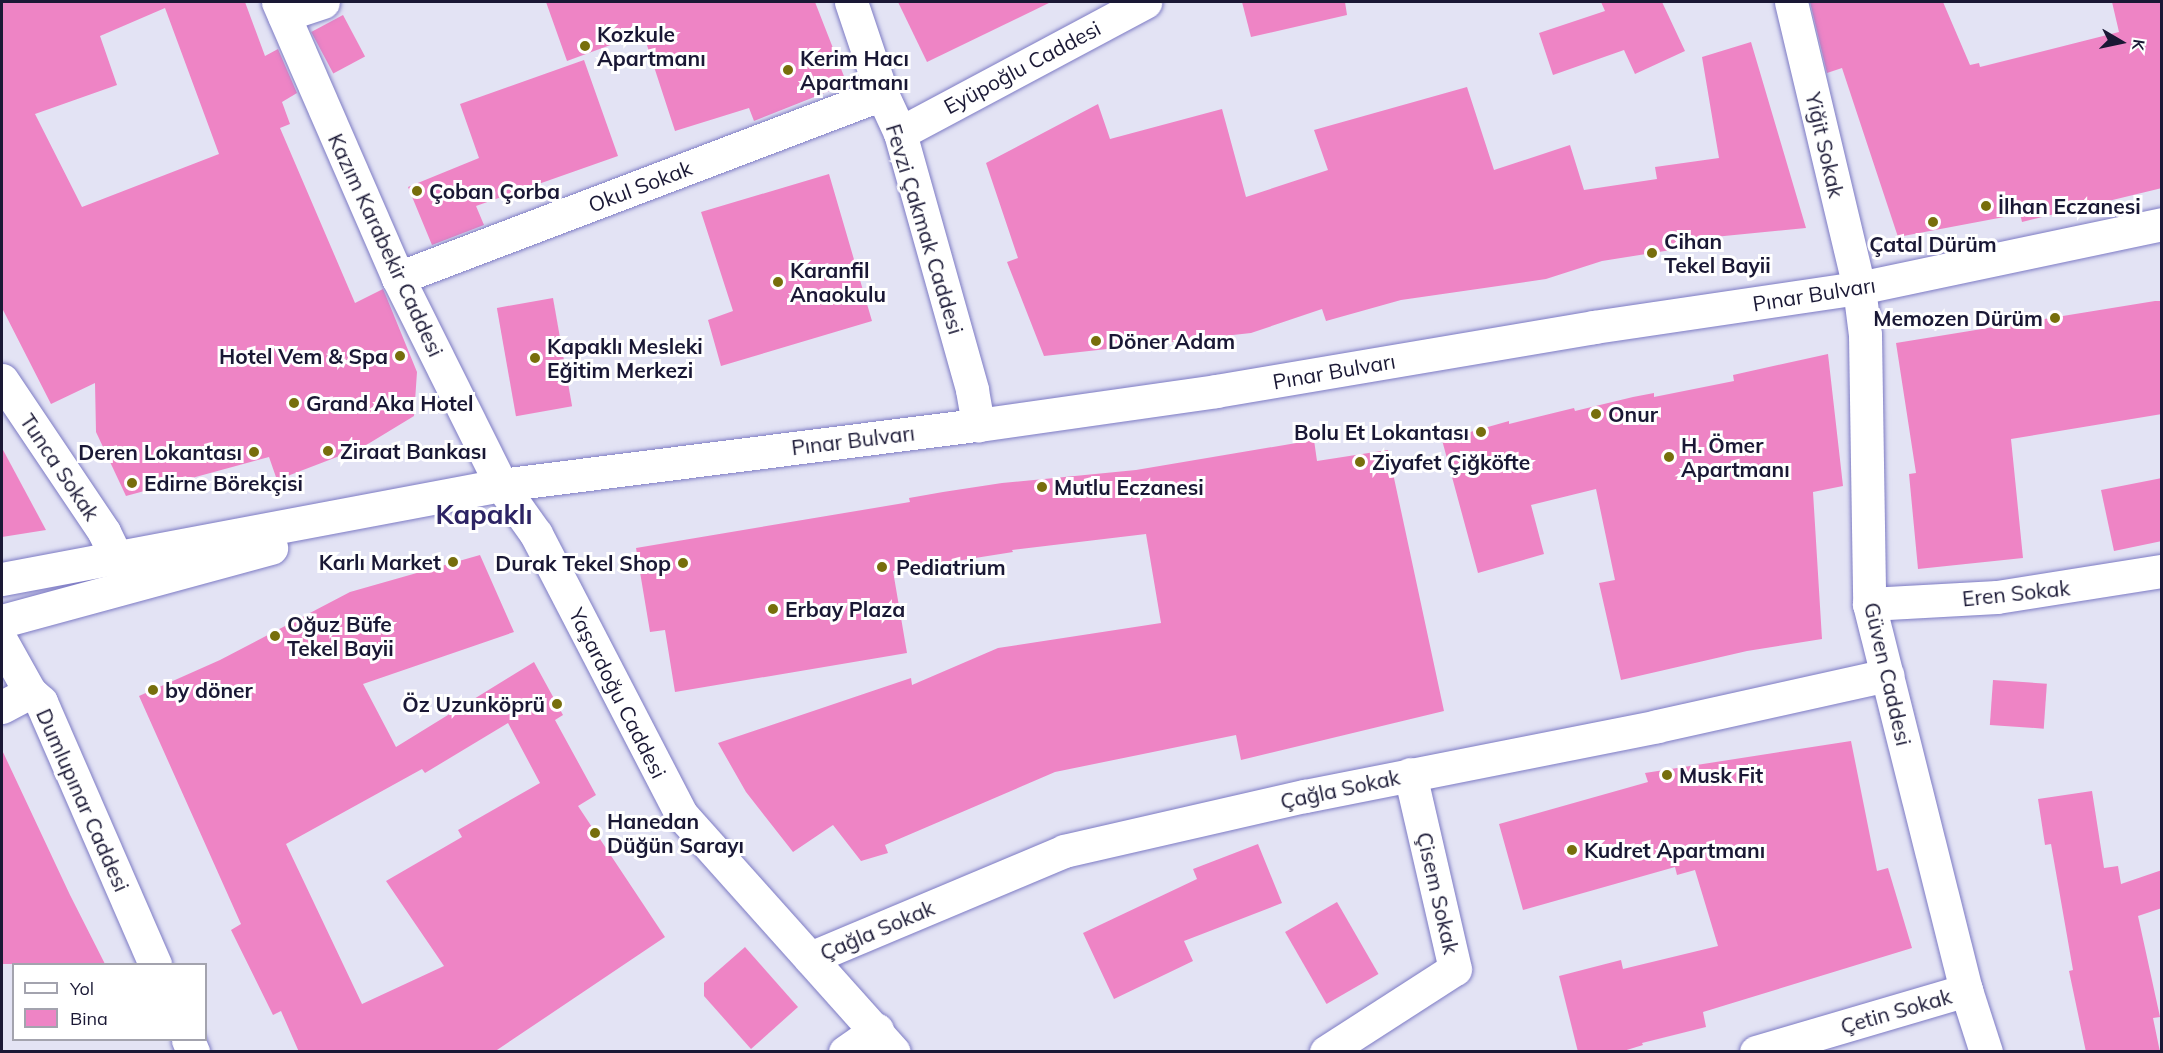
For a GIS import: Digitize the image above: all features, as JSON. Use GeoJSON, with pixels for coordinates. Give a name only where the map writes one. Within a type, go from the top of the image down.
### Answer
{"type":"FeatureCollection","features":[{"type":"Feature","properties":{"kind":"street"},"geometry":{"type":"LineString","coordinates":[[281,8],[323,2]]}},
{"type":"Feature","properties":{"kind":"street","name":"Fevzi Çakmak Caddesi"},"geometry":{"type":"LineString","coordinates":[[850,2],[882,94],[900,133],[972,390],[978,425]]}},
{"type":"Feature","properties":{"kind":"street","name":"Eyüpoğlu Caddesi"},"geometry":{"type":"LineString","coordinates":[[900,133],[1145,2]]}},
{"type":"Feature","properties":{"kind":"street","name":"Yiğit Sokak"},"geometry":{"type":"LineString","coordinates":[[1791,2],[1859,288]]}},
{"type":"Feature","properties":{"kind":"street","name":"Kazım Karabekir Caddesi"},"geometry":{"type":"LineString","coordinates":[[281,8],[398,278],[501,485]]}},
{"type":"Feature","properties":{"kind":"street","name":"Okul Sokak"},"geometry":{"type":"LineString","coordinates":[[398,278],[882,94]]}},
{"type":"Feature","properties":{"kind":"street","name":"Pınar Bulvarı"},"geometry":{"type":"LineString","coordinates":[[501,485],[978,425],[1216,391],[1594,327],[1859,288],[2162,224]]}},
{"type":"Feature","properties":{"kind":"street","name":"Güven Caddesi"},"geometry":{"type":"LineString","coordinates":[[1859,288],[1865,335],[1869,604],[1966,990],[1986,1052]]}},
{"type":"Feature","properties":{"kind":"street","name":"Tunca Sokak"},"geometry":{"type":"LineString","coordinates":[[2,380],[104,532],[116,557]]}},
{"type":"Feature","properties":{"kind":"street"},"geometry":{"type":"LineString","coordinates":[[2,579],[501,485]]}},
{"type":"Feature","properties":{"kind":"street"},"geometry":{"type":"LineString","coordinates":[[2,621],[501,485]]}},
{"type":"Feature","properties":{"kind":"street","name":"Yaşardoğu Caddesi"},"geometry":{"type":"LineString","coordinates":[[501,485],[536,534],[681,814],[886,1041]]}},
{"type":"Feature","properties":{"kind":"street","name":"Eren Sokak"},"geometry":{"type":"LineString","coordinates":[[1869,604],[1997,597],[2162,571]]}},
{"type":"Feature","properties":{"kind":"street","name":"Dumlupınar Caddesi"},"geometry":{"type":"LineString","coordinates":[[2,642],[16,700],[41,702],[155,963]]}},
{"type":"Feature","properties":{"kind":"street","name":"Çağla Sokak"},"geometry":{"type":"LineString","coordinates":[[810,958],[1064,851],[1410,774],[1657,726],[1887,675]]}},
{"type":"Feature","properties":{"kind":"street","name":"Çisem Sokak"},"geometry":{"type":"LineString","coordinates":[[1326,1052],[1455,969],[1410,774]]}},
{"type":"Feature","properties":{"kind":"street","name":"Çetin Sokak"},"geometry":{"type":"LineString","coordinates":[[1756,1052],[1966,990]]}},
{"type":"Feature","properties":{"kind":"street"},"geometry":{"type":"LineString","coordinates":[[845,1052],[886,1041]]}},
{"type":"Feature","properties":{"kind":"building"},"geometry":{"type":"Polygon","coordinates":[[[2,2],[245,2],[265,56],[278,49],[297,93],[282,102],[290,124],[280,128],[355,303],[383,289],[386,296],[417,372],[414,416],[363,447],[277,480],[269,457],[126,496],[96,432],[95,383],[51,404],[2,308],[2,2]],[[165,8],[100,36],[117,85],[35,114],[82,207],[219,154],[165,8]]]}},
{"type":"Feature","properties":{"kind":"building"},"geometry":{"type":"Polygon","coordinates":[[[546,2],[815,2],[847,84],[754,121],[749,108],[675,131],[643,33],[567,61],[546,2]]]}},
{"type":"Feature","properties":{"kind":"building"},"geometry":{"type":"Polygon","coordinates":[[[898,2],[1051,2],[927,62],[898,2]]]}},
{"type":"Feature","properties":{"kind":"building"},"geometry":{"type":"Polygon","coordinates":[[[1242,2],[1345,2],[1347,15],[1251,37],[1242,2]]]}},
{"type":"Feature","properties":{"kind":"building"},"geometry":{"type":"Polygon","coordinates":[[[1601,2],[1662,2],[1685,51],[1635,74],[1624,50],[1553,75],[1539,33],[1605,11],[1601,2]]]}},
{"type":"Feature","properties":{"kind":"building"},"geometry":{"type":"Polygon","coordinates":[[[1810,2],[1943,2],[1970,65],[1979,63],[1980,67],[2119,32],[2112,2],[2162,2],[2162,188],[2022,222],[2020,214],[1898,237],[1842,68],[1827,73],[1810,2]]]}},
{"type":"Feature","properties":{"kind":"building"},"geometry":{"type":"Polygon","coordinates":[[[343,15],[365,56],[333,73],[311,32],[343,15]]]}},
{"type":"Feature","properties":{"kind":"building"},"geometry":{"type":"Polygon","coordinates":[[[1751,42],[1806,228],[1714,237],[1715,243],[1602,261],[1546,279],[1401,300],[1326,321],[1322,309],[1251,333],[1044,356],[1007,262],[1018,258],[986,163],[1098,104],[1110,139],[1222,109],[1246,197],[1328,170],[1314,130],[1467,87],[1494,170],[1570,145],[1584,190],[1657,179],[1655,167],[1719,158],[1702,57],[1751,42]]]}},
{"type":"Feature","properties":{"kind":"building"},"geometry":{"type":"Polygon","coordinates":[[[584,60],[618,156],[476,206],[484,225],[432,245],[408,187],[479,158],[460,104],[584,60]]]}},
{"type":"Feature","properties":{"kind":"building","name":"Karanfil Anaokulu"},"geometry":{"type":"Polygon","coordinates":[[[829,174],[872,321],[721,366],[708,320],[733,311],[701,212],[829,174]]]}},
{"type":"Feature","properties":{"kind":"building","name":"Kapaklı Mesleki Eğitim Merkezi"},"geometry":{"type":"Polygon","coordinates":[[[553,298],[572,406],[516,416],[497,308],[553,298]]]}},
{"type":"Feature","properties":{"kind":"building"},"geometry":{"type":"Polygon","coordinates":[[[2162,301],[2162,414],[2011,439],[2023,558],[1918,569],[1909,474],[1916,473],[1896,343],[2162,301]]]}},
{"type":"Feature","properties":{"kind":"building"},"geometry":{"type":"Polygon","coordinates":[[[1828,354],[1843,486],[1813,492],[1822,639],[1747,651],[1621,680],[1599,583],[1615,580],[1596,489],[1531,505],[1544,554],[1478,573],[1442,440],[1509,421],[1509,424],[1574,408],[1575,411],[1654,393],[1654,397],[1734,381],[1733,375],[1828,354]]]}},
{"type":"Feature","properties":{"kind":"building"},"geometry":{"type":"Polygon","coordinates":[[[1314,440],[1317,461],[1388,450],[1444,711],[1241,760],[1236,735],[1055,772],[885,845],[888,853],[861,861],[833,825],[793,852],[746,792],[718,743],[911,678],[912,685],[998,648],[1161,623],[1146,534],[1012,550],[1013,552],[893,571],[907,653],[675,692],[665,630],[650,632],[636,548],[910,502],[909,498],[943,492],[1002,483],[1136,470],[1314,440]]]}},
{"type":"Feature","properties":{"kind":"building"},"geometry":{"type":"Polygon","coordinates":[[[2,448],[46,530],[2,537],[2,448]]]}},
{"type":"Feature","properties":{"kind":"building"},"geometry":{"type":"Polygon","coordinates":[[[2162,478],[2162,541],[2114,551],[2101,490],[2162,478]]]}},
{"type":"Feature","properties":{"kind":"building"},"geometry":{"type":"Polygon","coordinates":[[[480,555],[514,632],[363,684],[396,747],[534,662],[563,715],[555,720],[596,795],[578,806],[665,937],[494,1052],[299,1052],[281,1011],[273,1015],[231,930],[241,924],[139,696],[220,660],[350,592],[480,555]],[[508,723],[425,773],[422,769],[286,844],[362,1004],[444,966],[386,881],[462,837],[458,830],[540,783],[508,723]]]}},
{"type":"Feature","properties":{"kind":"building"},"geometry":{"type":"Polygon","coordinates":[[[1993,680],[2047,684],[2044,729],[1990,725],[1993,680]]]}},
{"type":"Feature","properties":{"kind":"building"},"geometry":{"type":"Polygon","coordinates":[[[1851,741],[1877,871],[1888,868],[1912,948],[1703,1012],[1706,1027],[1642,1043],[1643,1045],[1620,1052],[1578,1052],[1559,976],[1621,960],[1623,969],[1718,946],[1695,870],[1677,875],[1675,867],[1523,910],[1499,824],[1648,782],[1645,773],[1851,741]]]}},
{"type":"Feature","properties":{"kind":"building"},"geometry":{"type":"Polygon","coordinates":[[[2,750],[104,963],[2,964],[2,750]]]}},
{"type":"Feature","properties":{"kind":"building"},"geometry":{"type":"Polygon","coordinates":[[[2092,791],[2104,868],[2118,866],[2121,884],[2162,870],[2162,908],[2138,916],[2160,1017],[2153,1018],[2160,1052],[2086,1052],[2069,971],[2073,970],[2051,844],[2045,845],[2038,799],[2092,791]]]}},
{"type":"Feature","properties":{"kind":"building"},"geometry":{"type":"Polygon","coordinates":[[[1258,844],[1282,903],[1184,941],[1193,961],[1114,999],[1083,933],[1197,879],[1193,869],[1258,844]]]}},
{"type":"Feature","properties":{"kind":"building"},"geometry":{"type":"Polygon","coordinates":[[[1337,902],[1378,974],[1327,1004],[1285,932],[1337,902]]]}},
{"type":"Feature","properties":{"kind":"building"},"geometry":{"type":"Polygon","coordinates":[[[745,947],[798,1007],[751,1049],[704,996],[704,983],[745,947]]]}},
{"type":"Feature","properties":{"kind":"place","name":"Kozkule Apartmanı"},"geometry":{"type":"Point","coordinates":[585,46]}},
{"type":"Feature","properties":{"kind":"place","name":"Kerim Hacı Apartmanı"},"geometry":{"type":"Point","coordinates":[788,70]}},
{"type":"Feature","properties":{"kind":"place","name":"Çoban Çorba"},"geometry":{"type":"Point","coordinates":[417,191]}},
{"type":"Feature","properties":{"kind":"place","name":"İlhan Eczanesi"},"geometry":{"type":"Point","coordinates":[1986,206]}},
{"type":"Feature","properties":{"kind":"place","name":"Çatal Dürüm"},"geometry":{"type":"Point","coordinates":[1933,222]}},
{"type":"Feature","properties":{"kind":"place","name":"Cihan Tekel Bayii"},"geometry":{"type":"Point","coordinates":[1652,253]}},
{"type":"Feature","properties":{"kind":"place","name":"Karanfil Anaokulu"},"geometry":{"type":"Point","coordinates":[778,282]}},
{"type":"Feature","properties":{"kind":"place","name":"Memozen Dürüm"},"geometry":{"type":"Point","coordinates":[2055,318]}},
{"type":"Feature","properties":{"kind":"place","name":"Döner Adam"},"geometry":{"type":"Point","coordinates":[1096,341]}},
{"type":"Feature","properties":{"kind":"place","name":"Hotel Vem & Spa"},"geometry":{"type":"Point","coordinates":[400,356]}},
{"type":"Feature","properties":{"kind":"place","name":"Kapaklı Mesleki Eğitim Merkezi"},"geometry":{"type":"Point","coordinates":[535,358]}},
{"type":"Feature","properties":{"kind":"place","name":"Grand Aka Hotel"},"geometry":{"type":"Point","coordinates":[294,403]}},
{"type":"Feature","properties":{"kind":"place","name":"Onur"},"geometry":{"type":"Point","coordinates":[1596,414]}},
{"type":"Feature","properties":{"kind":"place","name":"Bolu Et Lokantası"},"geometry":{"type":"Point","coordinates":[1481,432]}},
{"type":"Feature","properties":{"kind":"place","name":"Ziraat Bankası"},"geometry":{"type":"Point","coordinates":[328,451]}},
{"type":"Feature","properties":{"kind":"place","name":"Deren Lokantası"},"geometry":{"type":"Point","coordinates":[254,452]}},
{"type":"Feature","properties":{"kind":"place","name":"H. Ömer Apartmanı"},"geometry":{"type":"Point","coordinates":[1669,457]}},
{"type":"Feature","properties":{"kind":"place","name":"Ziyafet Çiğköfte"},"geometry":{"type":"Point","coordinates":[1360,462]}},
{"type":"Feature","properties":{"kind":"place","name":"Edirne Börekçisi"},"geometry":{"type":"Point","coordinates":[132,483]}},
{"type":"Feature","properties":{"kind":"place","name":"Mutlu Eczanesi"},"geometry":{"type":"Point","coordinates":[1042,487]}},
{"type":"Feature","properties":{"kind":"place","name":"Karlı Market"},"geometry":{"type":"Point","coordinates":[453,562]}},
{"type":"Feature","properties":{"kind":"place","name":"Durak Tekel Shop"},"geometry":{"type":"Point","coordinates":[683,563]}},
{"type":"Feature","properties":{"kind":"place","name":"Pediatrium"},"geometry":{"type":"Point","coordinates":[882,567]}},
{"type":"Feature","properties":{"kind":"place","name":"Erbay Plaza"},"geometry":{"type":"Point","coordinates":[773,609]}},
{"type":"Feature","properties":{"kind":"place","name":"Oğuz Büfe Tekel Bayii"},"geometry":{"type":"Point","coordinates":[275,636]}},
{"type":"Feature","properties":{"kind":"place","name":"by döner"},"geometry":{"type":"Point","coordinates":[153,690]}},
{"type":"Feature","properties":{"kind":"place","name":"Öz Uzunköprü"},"geometry":{"type":"Point","coordinates":[557,704]}},
{"type":"Feature","properties":{"kind":"place","name":"Musk Fit"},"geometry":{"type":"Point","coordinates":[1667,775]}},
{"type":"Feature","properties":{"kind":"place","name":"Hanedan Düğün Sarayı"},"geometry":{"type":"Point","coordinates":[595,833]}},
{"type":"Feature","properties":{"kind":"place","name":"Kudret Apartmanı"},"geometry":{"type":"Point","coordinates":[1572,850]}},
{"type":"Feature","properties":{"kind":"district","name":"Kapaklı"},"geometry":{"type":"Point","coordinates":[484,515]}}]}
